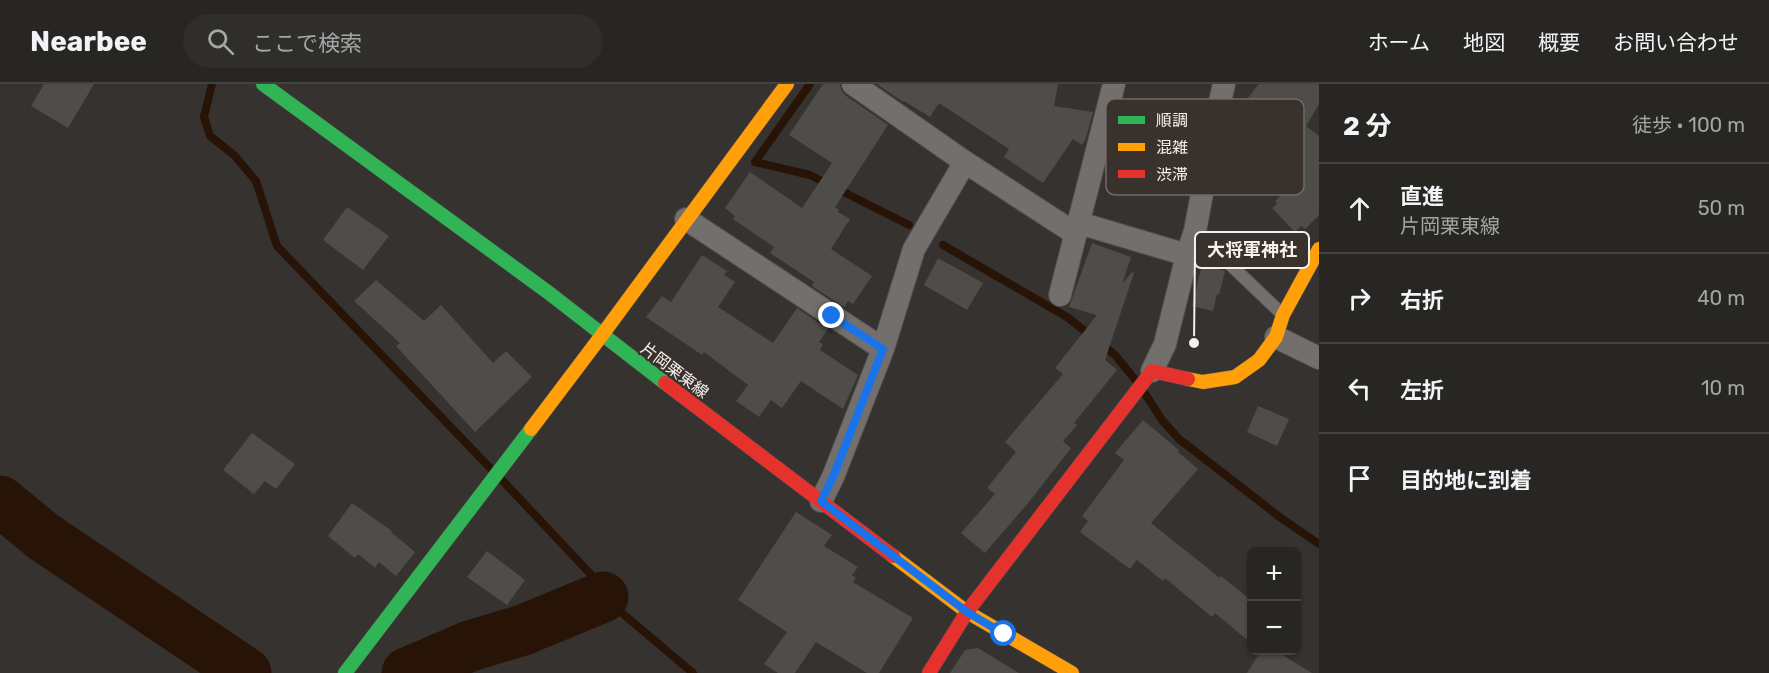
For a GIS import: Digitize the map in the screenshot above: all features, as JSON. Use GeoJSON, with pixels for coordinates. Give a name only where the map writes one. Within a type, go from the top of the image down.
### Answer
{"type":"FeatureCollection","features":[{"type":"Feature","properties":{"kind":"street","name":"片岡栗東線"},"geometry":{"type":"LineString","coordinates":[[263,84],[549,293],[967,612],[1072,673]]}},
{"type":"Feature","properties":{"kind":"street"},"geometry":{"type":"LineString","coordinates":[[345,673],[602,335],[787,84]]}},
{"type":"Feature","properties":{"kind":"street"},"geometry":{"type":"LineString","coordinates":[[853,84],[965,162],[1077,229],[1187,255]]}},
{"type":"Feature","properties":{"kind":"street"},"geometry":{"type":"LineString","coordinates":[[1110,99],[1114,84]]}},
{"type":"Feature","properties":{"kind":"street"},"geometry":{"type":"LineString","coordinates":[[1221,99],[1224,84]]}},
{"type":"Feature","properties":{"kind":"street"},"geometry":{"type":"LineString","coordinates":[[1060,295],[1106,115]]}},
{"type":"Feature","properties":{"kind":"street"},"geometry":{"type":"LineString","coordinates":[[821,501],[833,477],[883,349],[914,249],[965,162]]}},
{"type":"Feature","properties":{"kind":"street"},"geometry":{"type":"LineString","coordinates":[[929,673],[967,612],[1152,372],[1165,344],[1195,231],[1202,195]]}},
{"type":"Feature","properties":{"kind":"street"},"geometry":{"type":"LineString","coordinates":[[686,219],[883,349]]}},
{"type":"Feature","properties":{"kind":"street"},"geometry":{"type":"LineString","coordinates":[[1152,372],[1203,382],[1235,377],[1259,360],[1276,336],[1283,315],[1319,249]]}},
{"type":"Feature","properties":{"kind":"street"},"geometry":{"type":"LineString","coordinates":[[1276,336],[1319,358]]}},
{"type":"Feature","properties":{"kind":"lane"},"geometry":{"type":"LineString","coordinates":[[1195,231],[1283,315]]}},
{"type":"Feature","properties":{"kind":"building"},"geometry":{"type":"Polygon","coordinates":[[[44,84],[94,84],[68,128],[31,106],[44,84]]]}},
{"type":"Feature","properties":{"kind":"building"},"geometry":{"type":"Polygon","coordinates":[[[823,84],[840,84],[845,95],[888,125],[835,207],[839,210],[838,212],[850,219],[831,249],[872,276],[853,304],[848,301],[844,307],[812,286],[814,282],[770,253],[774,247],[733,219],[735,216],[725,208],[750,172],[802,208],[832,163],[789,135],[823,84]]]}},
{"type":"Feature","properties":{"kind":"building"},"geometry":{"type":"Polygon","coordinates":[[[877,84],[1058,84],[1054,106],[1093,112],[1082,145],[1073,139],[1043,183],[1004,157],[1009,149],[939,103],[930,117],[877,84]]]}},
{"type":"Feature","properties":{"kind":"building"},"geometry":{"type":"Polygon","coordinates":[[[1259,84],[1319,84],[1319,104],[1306,126],[1319,136],[1319,215],[1305,229],[1301,226],[1295,232],[1272,208],[1281,195],[1304,195],[1304,99],[1247,99],[1259,84]]]}},
{"type":"Feature","properties":{"kind":"building"},"geometry":{"type":"Polygon","coordinates":[[[347,207],[389,236],[363,270],[323,240],[347,207]]]}},
{"type":"Feature","properties":{"kind":"building"},"geometry":{"type":"Polygon","coordinates":[[[1092,243],[1131,257],[1122,284],[1132,272],[1134,273],[1105,360],[1117,370],[1074,423],[1077,425],[1063,441],[1071,448],[985,553],[961,533],[995,494],[987,488],[1016,452],[1005,442],[1063,374],[1055,368],[1097,315],[1069,307],[1092,243]]]}},
{"type":"Feature","properties":{"kind":"building"},"geometry":{"type":"Polygon","coordinates":[[[702,255],[727,271],[724,275],[735,282],[718,307],[773,343],[797,308],[828,329],[819,342],[823,344],[820,350],[858,375],[843,409],[801,381],[782,408],[771,400],[759,417],[736,401],[748,385],[704,352],[702,355],[646,317],[662,296],[671,302],[702,255]]]}},
{"type":"Feature","properties":{"kind":"building"},"geometry":{"type":"Polygon","coordinates":[[[938,258],[983,283],[967,310],[924,285],[938,258]]]}},
{"type":"Feature","properties":{"kind":"building"},"geometry":{"type":"Polygon","coordinates":[[[1202,264],[1225,271],[1213,311],[1192,306],[1202,264]]]}},
{"type":"Feature","properties":{"kind":"building"},"geometry":{"type":"Polygon","coordinates":[[[376,280],[424,321],[441,305],[493,363],[506,351],[532,377],[475,432],[396,346],[400,343],[354,301],[376,280]]]}},
{"type":"Feature","properties":{"kind":"building"},"geometry":{"type":"Polygon","coordinates":[[[1258,406],[1289,419],[1277,446],[1247,432],[1258,406]]]}},
{"type":"Feature","properties":{"kind":"building"},"geometry":{"type":"Polygon","coordinates":[[[1143,420],[1198,469],[1151,523],[1247,597],[1247,640],[1215,613],[1212,617],[1165,578],[1163,581],[1137,560],[1130,569],[1080,532],[1088,521],[1082,516],[1124,460],[1115,453],[1143,420]]]}},
{"type":"Feature","properties":{"kind":"building"},"geometry":{"type":"Polygon","coordinates":[[[252,433],[295,464],[276,489],[265,481],[254,494],[223,470],[252,433]]]}},
{"type":"Feature","properties":{"kind":"building"},"geometry":{"type":"Polygon","coordinates":[[[352,503],[392,531],[415,552],[396,576],[379,562],[375,568],[358,554],[355,558],[328,536],[352,503]]]}},
{"type":"Feature","properties":{"kind":"building"},"geometry":{"type":"Polygon","coordinates":[[[796,512],[832,535],[824,546],[858,567],[852,575],[856,578],[853,582],[913,618],[879,673],[867,673],[816,642],[795,673],[778,673],[764,664],[787,632],[738,600],[796,512]]]}},
{"type":"Feature","properties":{"kind":"building"},"geometry":{"type":"Polygon","coordinates":[[[487,551],[525,580],[507,605],[467,577],[487,551]]]}},
{"type":"Feature","properties":{"kind":"building"},"geometry":{"type":"Polygon","coordinates":[[[978,648],[1019,673],[950,673],[965,650],[978,648]]]}},
{"type":"Feature","properties":{"kind":"building"},"geometry":{"type":"Polygon","coordinates":[[[1258,655],[1283,655],[1312,673],[1247,673],[1258,655]]]}},
{"type":"Feature","properties":{"kind":"waterway"},"geometry":{"type":"LineString","coordinates":[[212,84],[204,117],[210,136],[234,155],[256,181],[277,246],[492,470]]}},
{"type":"Feature","properties":{"kind":"waterway"},"geometry":{"type":"LineString","coordinates":[[810,84],[755,162],[810,175],[909,225]]}},
{"type":"Feature","properties":{"kind":"waterway"},"geometry":{"type":"LineString","coordinates":[[943,245],[1067,317],[1115,355],[1137,382]]}},
{"type":"Feature","properties":{"kind":"waterway"},"geometry":{"type":"LineString","coordinates":[[1144,392],[1162,420],[1179,439],[1281,518],[1319,544]]}},
{"type":"Feature","properties":{"kind":"waterway"},"geometry":{"type":"LineString","coordinates":[[501,479],[598,582],[603,597],[693,673]]}},
{"type":"Feature","properties":{"kind":"waterway"},"geometry":{"type":"LineString","coordinates":[[0,501],[44,537],[246,673]]}},
{"type":"Feature","properties":{"kind":"waterway"},"geometry":{"type":"LineString","coordinates":[[407,673],[470,646],[523,630],[603,597]]}},
{"type":"Feature","properties":{"kind":"traffic: fast"},"geometry":{"type":"LineString","coordinates":[[263,84],[549,293],[665,383]]}},
{"type":"Feature","properties":{"kind":"traffic: fast"},"geometry":{"type":"LineString","coordinates":[[345,673],[531,429]]}},
{"type":"Feature","properties":{"kind":"traffic: slow"},"geometry":{"type":"LineString","coordinates":[[531,429],[787,84]]}},
{"type":"Feature","properties":{"kind":"traffic: slow"},"geometry":{"type":"LineString","coordinates":[[1188,379],[1203,382],[1235,377],[1259,360],[1276,337],[1283,315],[1319,249]]}},
{"type":"Feature","properties":{"kind":"traffic: slow"},"geometry":{"type":"LineString","coordinates":[[893,556],[967,612],[1072,673]]}},
{"type":"Feature","properties":{"kind":"traffic: jam"},"geometry":{"type":"LineString","coordinates":[[929,673],[967,612],[1152,371],[1188,379]]}},
{"type":"Feature","properties":{"kind":"traffic: jam"},"geometry":{"type":"LineString","coordinates":[[665,383],[893,556]]}},
{"type":"Feature","properties":{"kind":"place","name":"大将軍神社"},"geometry":{"type":"Point","coordinates":[1194,343]}},
{"type":"Feature","properties":{"kind":"route"},"geometry":{"type":"LineString","coordinates":[[832,316],[883,349],[833,477],[821,501],[967,612],[1004,634]]}}]}
